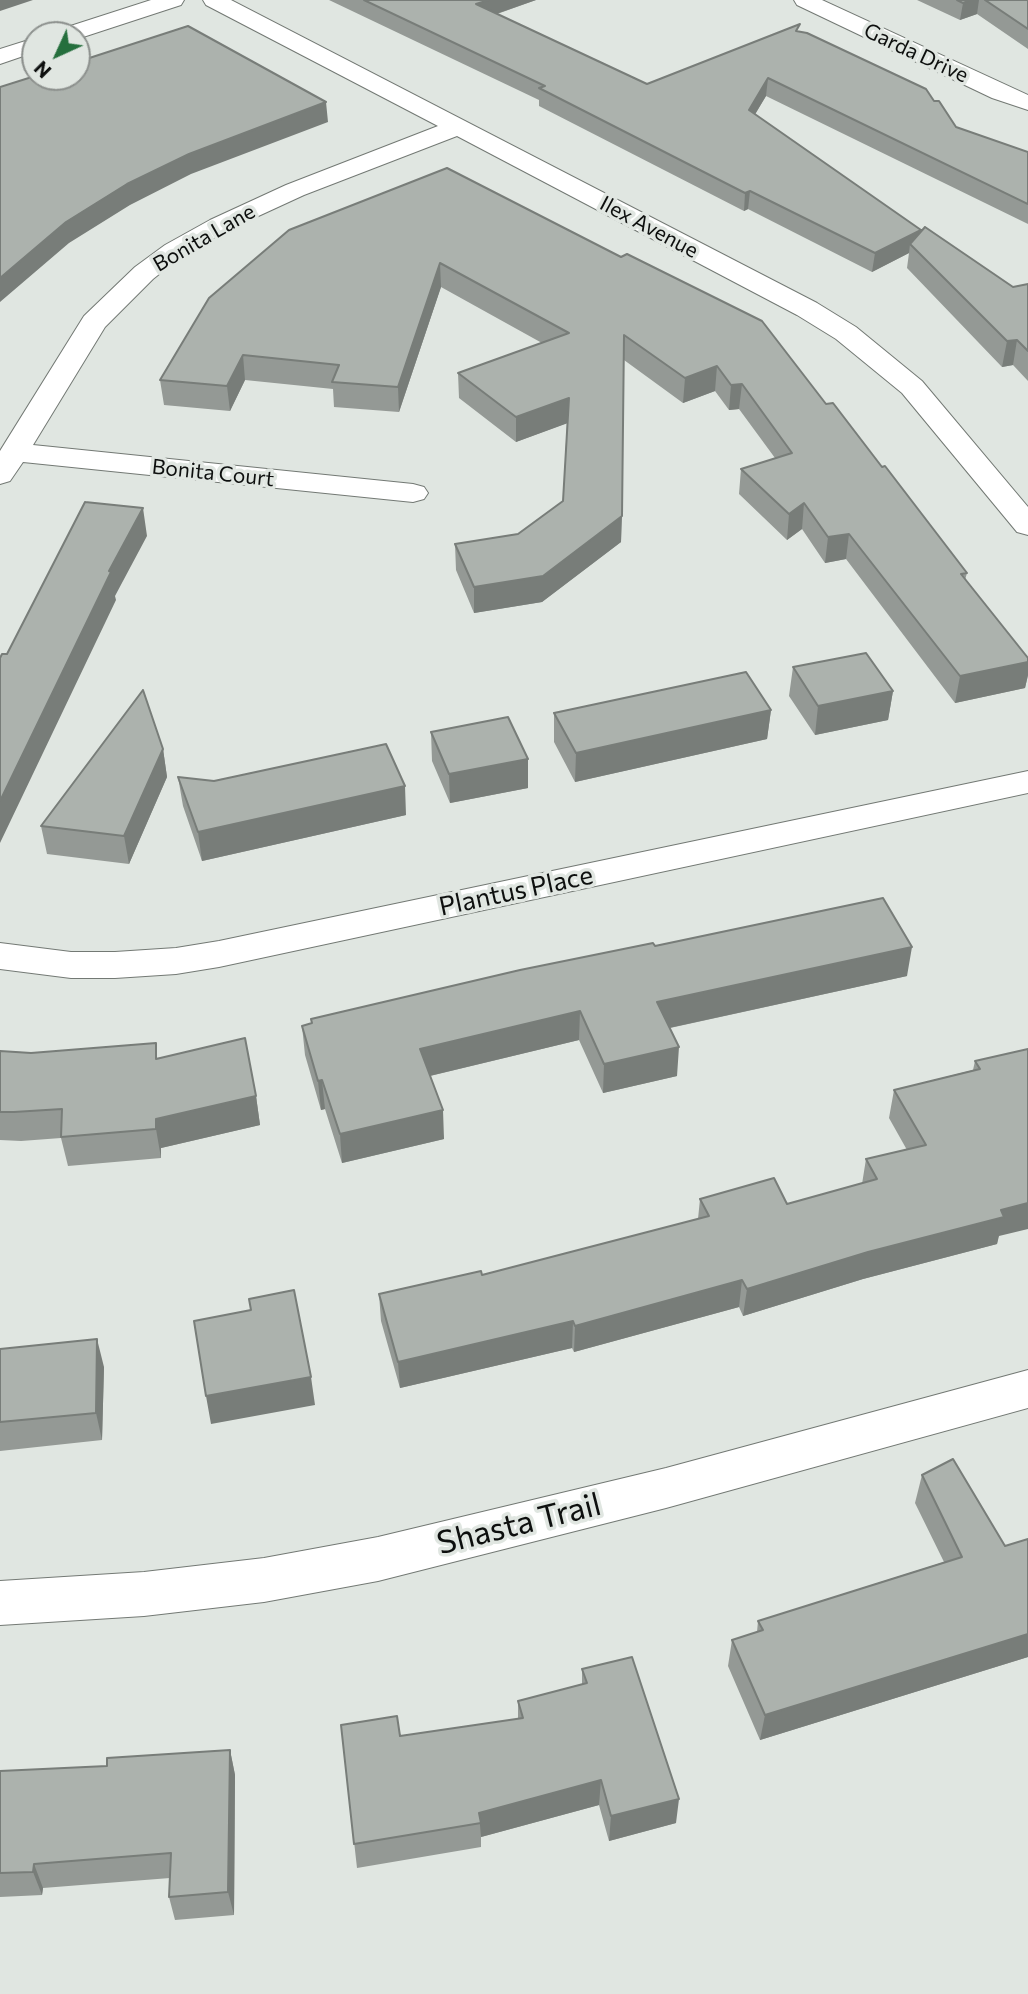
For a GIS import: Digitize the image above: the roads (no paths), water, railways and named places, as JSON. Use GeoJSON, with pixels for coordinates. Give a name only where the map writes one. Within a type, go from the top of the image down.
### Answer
{"type":"FeatureCollection","features":[{"type":"Feature","properties":{"kind":"street"},"geometry":{"type":"LineString","coordinates":[[91,27],[173,0]]}},
{"type":"Feature","properties":{"kind":"street","name":"Ilex Avenue"},"geometry":{"type":"LineString","coordinates":[[214,0],[807,309],[846,333],[912,387],[1028,526]]}},
{"type":"Feature","properties":{"kind":"street","name":"Garda Drive"},"geometry":{"type":"LineString","coordinates":[[805,0],[1000,93],[1028,103]]}},
{"type":"Feature","properties":{"kind":"street"},"geometry":{"type":"LineString","coordinates":[[0,57],[21,50]]}},
{"type":"Feature","properties":{"kind":"street","name":"Bonita Lane"},"geometry":{"type":"LineString","coordinates":[[7,464],[94,322],[135,281],[174,250],[219,225],[295,190],[458,127]]}},
{"type":"Feature","properties":{"kind":"street","name":"Bonita Court"},"geometry":{"type":"LineString","coordinates":[[7,464],[413,493]]}},
{"type":"Feature","properties":{"kind":"street","name":"Plantus Place"},"geometry":{"type":"LineString","coordinates":[[0,956],[71,965],[115,965],[176,961],[219,954],[1028,782]]}},
{"type":"Feature","properties":{"kind":"street","name":"Shasta Trail"},"geometry":{"type":"LineString","coordinates":[[0,1603],[144,1594],[251,1582],[378,1559],[666,1488],[1028,1389]]}}]}
